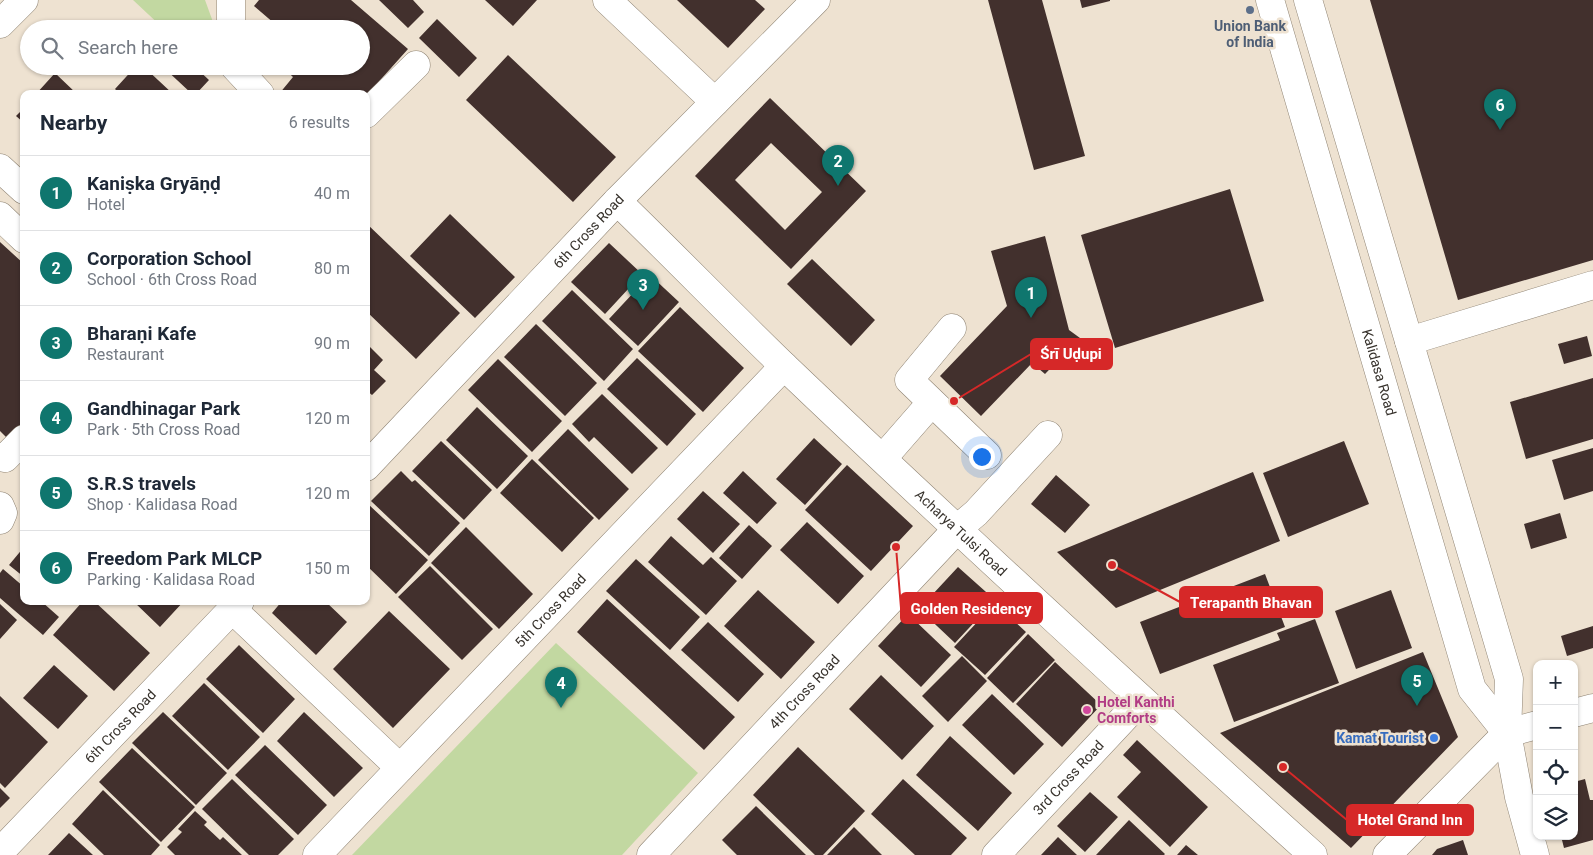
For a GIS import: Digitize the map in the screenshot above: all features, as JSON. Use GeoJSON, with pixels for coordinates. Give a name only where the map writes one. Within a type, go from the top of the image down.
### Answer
{"type":"FeatureCollection","features":[{"type":"Feature","properties":{"kind":"street"},"geometry":{"type":"LineString","coordinates":[[0,24],[24,0]]}},
{"type":"Feature","properties":{"kind":"street"},"geometry":{"type":"LineString","coordinates":[[231,0],[231,20]]}},
{"type":"Feature","properties":{"kind":"street"},"geometry":{"type":"LineString","coordinates":[[606,0],[715,102]]}},
{"type":"Feature","properties":{"kind":"street","name":"6th Cross Road"},"geometry":{"type":"LineString","coordinates":[[370,463],[617,201],[816,0]]}},
{"type":"Feature","properties":{"kind":"street","name":"Kalidasa Road"},"geometry":{"type":"LineString","coordinates":[[1270,0],[1472,689],[1507,733]]}},
{"type":"Feature","properties":{"kind":"street","name":"Kalidasa Road"},"geometry":{"type":"LineString","coordinates":[[1308,0],[1509,679],[1507,733],[1519,797],[1535,855]]}},
{"type":"Feature","properties":{"kind":"street"},"geometry":{"type":"LineString","coordinates":[[370,110],[416,65]]}},
{"type":"Feature","properties":{"kind":"street"},"geometry":{"type":"LineString","coordinates":[[242,75],[256,90]]}},
{"type":"Feature","properties":{"kind":"street"},"geometry":{"type":"LineString","coordinates":[[0,168],[20,186]]}},
{"type":"Feature","properties":{"kind":"street","name":"Acharya Tulsi Road"},"geometry":{"type":"LineString","coordinates":[[617,201],[784,366],[957,529],[1312,855]]}},
{"type":"Feature","properties":{"kind":"street"},"geometry":{"type":"LineString","coordinates":[[0,216],[20,235]]}},
{"type":"Feature","properties":{"kind":"street"},"geometry":{"type":"LineString","coordinates":[[1409,341],[1593,285]]}},
{"type":"Feature","properties":{"kind":"street"},"geometry":{"type":"LineString","coordinates":[[1364,323],[1401,311]]}},
{"type":"Feature","properties":{"kind":"street"},"geometry":{"type":"LineString","coordinates":[[952,328],[909,380],[987,455]]}},
{"type":"Feature","properties":{"kind":"street","name":"5th Cross Road"},"geometry":{"type":"LineString","coordinates":[[317,855],[784,366]]}},
{"type":"Feature","properties":{"kind":"street"},"geometry":{"type":"LineString","coordinates":[[882,458],[931,402]]}},
{"type":"Feature","properties":{"kind":"street","name":"4th Cross Road"},"geometry":{"type":"LineString","coordinates":[[651,855],[957,529],[976,513],[1048,435]]}},
{"type":"Feature","properties":{"kind":"street"},"geometry":{"type":"LineString","coordinates":[[0,458],[5,458],[20,443]]}},
{"type":"Feature","properties":{"kind":"street"},"geometry":{"type":"LineString","coordinates":[[0,506],[3,513],[0,520]]}},
{"type":"Feature","properties":{"kind":"street"},"geometry":{"type":"LineString","coordinates":[[236,605],[400,768]]}},
{"type":"Feature","properties":{"kind":"street","name":"6th Cross Road"},"geometry":{"type":"LineString","coordinates":[[0,852],[236,605]]}},
{"type":"Feature","properties":{"kind":"street","name":"3rd Cross Road"},"geometry":{"type":"LineString","coordinates":[[996,855],[1141,700]]}},
{"type":"Feature","properties":{"kind":"street"},"geometry":{"type":"LineString","coordinates":[[1578,712],[1593,708]]}},
{"type":"Feature","properties":{"kind":"street"},"geometry":{"type":"LineString","coordinates":[[1386,855],[1507,733],[1533,726]]}},
{"type":"Feature","properties":{"kind":"green space"},"geometry":{"type":"Polygon","coordinates":[[[133,0],[205,0],[212,20],[154,20],[133,0]]]}},
{"type":"Feature","properties":{"kind":"green space"},"geometry":{"type":"Polygon","coordinates":[[[556,643],[698,773],[622,855],[352,855],[556,643]]]}},
{"type":"Feature","properties":{"kind":"building"},"geometry":{"type":"Polygon","coordinates":[[[259,0],[351,0],[408,49],[370,92],[370,90],[282,90],[293,77],[291,75],[370,75],[370,20],[270,20],[254,6],[259,0]]]}},
{"type":"Feature","properties":{"kind":"building"},"geometry":{"type":"Polygon","coordinates":[[[379,0],[413,0],[424,12],[408,28],[379,0]]]}},
{"type":"Feature","properties":{"kind":"building"},"geometry":{"type":"Polygon","coordinates":[[[485,0],[537,0],[513,26],[485,0]]]}},
{"type":"Feature","properties":{"kind":"building"},"geometry":{"type":"Polygon","coordinates":[[[677,0],[755,0],[765,9],[728,48],[677,0]]]}},
{"type":"Feature","properties":{"kind":"building"},"geometry":{"type":"Polygon","coordinates":[[[988,0],[1042,0],[1085,156],[1034,170],[988,0]]]}},
{"type":"Feature","properties":{"kind":"building"},"geometry":{"type":"Polygon","coordinates":[[[1080,0],[1110,0],[1110,1],[1082,8],[1080,0]]]}},
{"type":"Feature","properties":{"kind":"building"},"geometry":{"type":"Polygon","coordinates":[[[1370,0],[1593,0],[1593,260],[1458,300],[1370,0]]]}},
{"type":"Feature","properties":{"kind":"building"},"geometry":{"type":"Polygon","coordinates":[[[437,19],[477,58],[459,77],[419,38],[437,19]]]}},
{"type":"Feature","properties":{"kind":"building"},"geometry":{"type":"Polygon","coordinates":[[[508,55],[616,157],[573,202],[466,100],[508,55]]]}},
{"type":"Feature","properties":{"kind":"building"},"geometry":{"type":"Polygon","coordinates":[[[53,75],[57,75],[73,90],[40,90],[53,75]]]}},
{"type":"Feature","properties":{"kind":"building"},"geometry":{"type":"Polygon","coordinates":[[[128,75],[153,75],[169,90],[116,90],[128,75]]]}},
{"type":"Feature","properties":{"kind":"building"},"geometry":{"type":"Polygon","coordinates":[[[172,75],[204,75],[209,80],[200,90],[188,90],[172,75]]]}},
{"type":"Feature","properties":{"kind":"building"},"geometry":{"type":"Polygon","coordinates":[[[770,98],[866,191],[791,269],[695,176],[770,98]],[[771,143],[735,180],[785,230],[822,192],[771,143]]]}},
{"type":"Feature","properties":{"kind":"building"},"geometry":{"type":"Polygon","coordinates":[[[1230,189],[1264,301],[1115,348],[1081,235],[1230,189]]]}},
{"type":"Feature","properties":{"kind":"building"},"geometry":{"type":"Polygon","coordinates":[[[450,214],[515,277],[475,318],[410,256],[450,214]]]}},
{"type":"Feature","properties":{"kind":"building"},"geometry":{"type":"Polygon","coordinates":[[[370,227],[460,313],[416,359],[370,315],[370,227]]]}},
{"type":"Feature","properties":{"kind":"building"},"geometry":{"type":"Polygon","coordinates":[[[1045,236],[1069,330],[1080,338],[1045,374],[1032,363],[981,416],[940,376],[1007,306],[991,251],[1045,236]]]}},
{"type":"Feature","properties":{"kind":"building"},"geometry":{"type":"Polygon","coordinates":[[[0,242],[20,260],[20,426],[8,439],[0,431],[0,242]]]}},
{"type":"Feature","properties":{"kind":"building"},"geometry":{"type":"Polygon","coordinates":[[[609,243],[642,274],[605,314],[571,282],[609,243]]]}},
{"type":"Feature","properties":{"kind":"building"},"geometry":{"type":"Polygon","coordinates":[[[812,259],[875,320],[851,346],[787,284],[812,259]]]}},
{"type":"Feature","properties":{"kind":"building"},"geometry":{"type":"Polygon","coordinates":[[[650,275],[679,302],[638,346],[609,319],[650,275]]]}},
{"type":"Feature","properties":{"kind":"building"},"geometry":{"type":"Polygon","coordinates":[[[572,290],[633,349],[604,381],[542,321],[572,290]]]}},
{"type":"Feature","properties":{"kind":"building"},"geometry":{"type":"Polygon","coordinates":[[[680,307],[744,368],[703,412],[638,351],[680,307]]]}},
{"type":"Feature","properties":{"kind":"building"},"geometry":{"type":"Polygon","coordinates":[[[536,324],[597,383],[565,416],[504,357],[536,324]]]}},
{"type":"Feature","properties":{"kind":"building"},"geometry":{"type":"Polygon","coordinates":[[[1587,336],[1592,356],[1564,364],[1558,344],[1587,336]]]}},
{"type":"Feature","properties":{"kind":"building"},"geometry":{"type":"Polygon","coordinates":[[[370,347],[383,360],[374,370],[386,381],[372,395],[370,393],[370,347]]]}},
{"type":"Feature","properties":{"kind":"building"},"geometry":{"type":"Polygon","coordinates":[[[637,358],[696,414],[667,446],[607,389],[637,358]]]}},
{"type":"Feature","properties":{"kind":"building"},"geometry":{"type":"Polygon","coordinates":[[[498,359],[562,421],[532,452],[468,390],[498,359]]]}},
{"type":"Feature","properties":{"kind":"building"},"geometry":{"type":"Polygon","coordinates":[[[1593,378],[1593,439],[1526,459],[1510,402],[1593,378]]]}},
{"type":"Feature","properties":{"kind":"building"},"geometry":{"type":"Polygon","coordinates":[[[602,394],[658,448],[632,474],[594,437],[589,442],[572,424],[602,394]]]}},
{"type":"Feature","properties":{"kind":"building"},"geometry":{"type":"Polygon","coordinates":[[[477,407],[528,456],[497,489],[446,440],[477,407]]]}},
{"type":"Feature","properties":{"kind":"building"},"geometry":{"type":"Polygon","coordinates":[[[568,429],[629,489],[599,520],[538,460],[568,429]]]}},
{"type":"Feature","properties":{"kind":"building"},"geometry":{"type":"Polygon","coordinates":[[[814,438],[842,464],[805,505],[776,479],[814,438]]]}},
{"type":"Feature","properties":{"kind":"building"},"geometry":{"type":"Polygon","coordinates":[[[441,441],[492,490],[464,520],[412,471],[441,441]]]}},
{"type":"Feature","properties":{"kind":"building"},"geometry":{"type":"Polygon","coordinates":[[[1344,441],[1369,504],[1288,537],[1263,473],[1344,441]]]}},
{"type":"Feature","properties":{"kind":"building"},"geometry":{"type":"Polygon","coordinates":[[[1593,448],[1593,491],[1564,500],[1552,460],[1593,448]]]}},
{"type":"Feature","properties":{"kind":"building"},"geometry":{"type":"Polygon","coordinates":[[[532,459],[594,518],[562,552],[500,493],[532,459]]]}},
{"type":"Feature","properties":{"kind":"building"},"geometry":{"type":"Polygon","coordinates":[[[847,465],[913,526],[871,571],[805,510],[847,465]]]}},
{"type":"Feature","properties":{"kind":"building"},"geometry":{"type":"Polygon","coordinates":[[[401,471],[412,482],[415,480],[460,523],[429,556],[371,501],[401,471]]]}},
{"type":"Feature","properties":{"kind":"building"},"geometry":{"type":"Polygon","coordinates":[[[743,471],[777,503],[757,524],[723,493],[743,471]]]}},
{"type":"Feature","properties":{"kind":"building"},"geometry":{"type":"Polygon","coordinates":[[[1253,472],[1280,541],[1116,608],[1057,552],[1253,472]]]}},
{"type":"Feature","properties":{"kind":"building"},"geometry":{"type":"Polygon","coordinates":[[[1056,475],[1090,505],[1065,533],[1031,504],[1056,475]]]}},
{"type":"Feature","properties":{"kind":"building"},"geometry":{"type":"Polygon","coordinates":[[[703,491],[740,524],[713,553],[677,519],[703,491]]]}},
{"type":"Feature","properties":{"kind":"building"},"geometry":{"type":"Polygon","coordinates":[[[370,506],[428,560],[396,594],[370,569],[370,506]]]}},
{"type":"Feature","properties":{"kind":"building"},"geometry":{"type":"Polygon","coordinates":[[[1560,513],[1567,538],[1531,549],[1524,524],[1560,513]]]}},
{"type":"Feature","properties":{"kind":"building"},"geometry":{"type":"Polygon","coordinates":[[[807,522],[864,576],[838,604],[780,550],[807,522]]]}},
{"type":"Feature","properties":{"kind":"building"},"geometry":{"type":"Polygon","coordinates":[[[749,525],[772,546],[742,579],[719,558],[749,525]]]}},
{"type":"Feature","properties":{"kind":"building"},"geometry":{"type":"Polygon","coordinates":[[[466,527],[533,594],[499,629],[431,563],[466,527]]]}},
{"type":"Feature","properties":{"kind":"building"},"geometry":{"type":"Polygon","coordinates":[[[671,536],[703,565],[711,557],[737,581],[706,615],[648,562],[671,536]]]}},
{"type":"Feature","properties":{"kind":"building"},"geometry":{"type":"Polygon","coordinates":[[[20,552],[20,574],[9,565],[20,552]]]}},
{"type":"Feature","properties":{"kind":"building"},"geometry":{"type":"Polygon","coordinates":[[[636,559],[700,617],[670,650],[606,591],[636,559]]]}},
{"type":"Feature","properties":{"kind":"building"},"geometry":{"type":"Polygon","coordinates":[[[430,566],[493,629],[462,660],[398,597],[430,566]]]}},
{"type":"Feature","properties":{"kind":"building"},"geometry":{"type":"Polygon","coordinates":[[[958,567],[995,600],[955,643],[919,609],[958,567]]]}},
{"type":"Feature","properties":{"kind":"building"},"geometry":{"type":"Polygon","coordinates":[[[3,569],[20,584],[20,605],[46,605],[59,617],[43,635],[0,598],[0,573],[3,569]]]}},
{"type":"Feature","properties":{"kind":"building"},"geometry":{"type":"Polygon","coordinates":[[[1265,574],[1285,627],[1160,674],[1140,622],[1265,574]]]}},
{"type":"Feature","properties":{"kind":"building"},"geometry":{"type":"Polygon","coordinates":[[[758,590],[815,642],[781,679],[724,626],[758,590]]]}},
{"type":"Feature","properties":{"kind":"building"},"geometry":{"type":"Polygon","coordinates":[[[1391,590],[1412,648],[1356,669],[1335,611],[1391,590]]]}},
{"type":"Feature","properties":{"kind":"building"},"geometry":{"type":"Polygon","coordinates":[[[607,599],[735,717],[704,750],[577,632],[607,599]]]}},
{"type":"Feature","properties":{"kind":"building"},"geometry":{"type":"Polygon","coordinates":[[[995,603],[1026,632],[985,675],[954,647],[995,603]]]}},
{"type":"Feature","properties":{"kind":"building"},"geometry":{"type":"Polygon","coordinates":[[[0,604],[17,620],[0,639],[0,604]]]}},
{"type":"Feature","properties":{"kind":"building"},"geometry":{"type":"Polygon","coordinates":[[[79,605],[98,605],[150,653],[114,691],[53,635],[79,605]]]}},
{"type":"Feature","properties":{"kind":"building"},"geometry":{"type":"Polygon","coordinates":[[[137,605],[180,605],[160,627],[137,605]]]}},
{"type":"Feature","properties":{"kind":"building"},"geometry":{"type":"Polygon","coordinates":[[[279,605],[329,605],[347,622],[316,655],[272,613],[279,605]]]}},
{"type":"Feature","properties":{"kind":"building"},"geometry":{"type":"Polygon","coordinates":[[[389,611],[450,669],[393,728],[333,669],[389,611]]]}},
{"type":"Feature","properties":{"kind":"building"},"geometry":{"type":"Polygon","coordinates":[[[908,614],[951,655],[921,687],[878,646],[908,614]]]}},
{"type":"Feature","properties":{"kind":"building"},"geometry":{"type":"Polygon","coordinates":[[[1315,619],[1339,683],[1234,722],[1213,665],[1280,640],[1277,633],[1315,619]]]}},
{"type":"Feature","properties":{"kind":"building"},"geometry":{"type":"Polygon","coordinates":[[[708,622],[764,674],[738,702],[681,650],[708,622]]]}},
{"type":"Feature","properties":{"kind":"building"},"geometry":{"type":"Polygon","coordinates":[[[1593,626],[1593,648],[1567,656],[1561,636],[1593,626]]]}},
{"type":"Feature","properties":{"kind":"building"},"geometry":{"type":"Polygon","coordinates":[[[1028,634],[1055,660],[1013,703],[987,678],[1028,634]]]}},
{"type":"Feature","properties":{"kind":"building"},"geometry":{"type":"Polygon","coordinates":[[[239,645],[295,699],[263,733],[206,679],[239,645]]]}},
{"type":"Feature","properties":{"kind":"building"},"geometry":{"type":"Polygon","coordinates":[[[1423,652],[1458,737],[1351,848],[1220,733],[1423,652]]]}},
{"type":"Feature","properties":{"kind":"building"},"geometry":{"type":"Polygon","coordinates":[[[962,656],[987,681],[948,722],[922,696],[962,656]]]}},
{"type":"Feature","properties":{"kind":"building"},"geometry":{"type":"Polygon","coordinates":[[[1055,662],[1101,705],[1062,747],[1016,704],[1055,662]]]}},
{"type":"Feature","properties":{"kind":"building"},"geometry":{"type":"Polygon","coordinates":[[[54,665],[88,696],[58,729],[23,698],[54,665]]]}},
{"type":"Feature","properties":{"kind":"building"},"geometry":{"type":"Polygon","coordinates":[[[881,675],[934,726],[902,760],[849,709],[881,675]]]}},
{"type":"Feature","properties":{"kind":"building"},"geometry":{"type":"Polygon","coordinates":[[[204,683],[260,737],[228,770],[172,716],[204,683]]]}},
{"type":"Feature","properties":{"kind":"building"},"geometry":{"type":"Polygon","coordinates":[[[992,694],[1044,744],[1014,775],[962,725],[992,694]]]}},
{"type":"Feature","properties":{"kind":"building"},"geometry":{"type":"Polygon","coordinates":[[[0,696],[48,742],[5,788],[0,783],[0,696]]]}},
{"type":"Feature","properties":{"kind":"building"},"geometry":{"type":"Polygon","coordinates":[[[163,712],[227,773],[196,805],[132,743],[163,712]]]}},
{"type":"Feature","properties":{"kind":"building"},"geometry":{"type":"Polygon","coordinates":[[[304,712],[363,768],[334,797],[277,741],[304,712]]]}},
{"type":"Feature","properties":{"kind":"building"},"geometry":{"type":"Polygon","coordinates":[[[950,736],[1012,793],[978,831],[916,775],[950,736]]]}},
{"type":"Feature","properties":{"kind":"building"},"geometry":{"type":"Polygon","coordinates":[[[1137,740],[1208,807],[1170,847],[1117,797],[1141,772],[1123,755],[1137,740]]]}},
{"type":"Feature","properties":{"kind":"building"},"geometry":{"type":"Polygon","coordinates":[[[265,745],[327,805],[298,835],[235,775],[265,745]]]}},
{"type":"Feature","properties":{"kind":"building"},"geometry":{"type":"Polygon","coordinates":[[[798,747],[865,811],[823,855],[815,855],[753,795],[798,747]]]}},
{"type":"Feature","properties":{"kind":"building"},"geometry":{"type":"Polygon","coordinates":[[[132,748],[195,807],[161,842],[99,782],[132,748]]]}},
{"type":"Feature","properties":{"kind":"building"},"geometry":{"type":"Polygon","coordinates":[[[232,779],[294,839],[278,855],[249,855],[202,809],[232,779]]]}},
{"type":"Feature","properties":{"kind":"building"},"geometry":{"type":"Polygon","coordinates":[[[903,779],[967,838],[951,855],[915,855],[871,814],[903,779]]]}},
{"type":"Feature","properties":{"kind":"building"},"geometry":{"type":"Polygon","coordinates":[[[1585,779],[1590,800],[1593,800],[1593,840],[1564,848],[1562,840],[1578,840],[1578,781],[1585,779]]]}},
{"type":"Feature","properties":{"kind":"building"},"geometry":{"type":"Polygon","coordinates":[[[0,788],[10,798],[0,808],[0,788]]]}},
{"type":"Feature","properties":{"kind":"building"},"geometry":{"type":"Polygon","coordinates":[[[103,790],[160,845],[151,855],[104,855],[72,824],[103,790]]]}},
{"type":"Feature","properties":{"kind":"building"},"geometry":{"type":"Polygon","coordinates":[[[1090,792],[1118,817],[1085,852],[1057,826],[1090,792]]]}},
{"type":"Feature","properties":{"kind":"building"},"geometry":{"type":"Polygon","coordinates":[[[756,806],[806,855],[737,855],[722,840],[756,806]]]}},
{"type":"Feature","properties":{"kind":"building"},"geometry":{"type":"Polygon","coordinates":[[[195,811],[207,822],[204,825],[220,840],[223,837],[242,855],[175,855],[167,847],[182,832],[178,829],[195,811]]]}},
{"type":"Feature","properties":{"kind":"building"},"geometry":{"type":"Polygon","coordinates":[[[1129,820],[1165,854],[1096,855],[1129,820]]]}},
{"type":"Feature","properties":{"kind":"building"},"geometry":{"type":"Polygon","coordinates":[[[854,827],[882,855],[827,855],[854,827]]]}},
{"type":"Feature","properties":{"kind":"building"},"geometry":{"type":"Polygon","coordinates":[[[69,833],[93,855],[48,855],[69,833]]]}},
{"type":"Feature","properties":{"kind":"building"},"geometry":{"type":"Polygon","coordinates":[[[1058,837],[1077,855],[1041,855],[1058,837]]]}},
{"type":"Feature","properties":{"kind":"building"},"geometry":{"type":"Polygon","coordinates":[[[1463,840],[1468,855],[1432,855],[1437,849],[1463,840]]]}},
{"type":"Feature","properties":{"kind":"building"},"geometry":{"type":"Polygon","coordinates":[[[1186,845],[1198,855],[1177,855],[1186,845]]]}},
{"type":"Feature","properties":{"kind":"place","name":"Union Bank of India"},"geometry":{"type":"Point","coordinates":[1250,10]}},
{"type":"Feature","properties":{"kind":"place","name":"Freedom Park MLCP"},"geometry":{"type":"Point","coordinates":[1500,130]}},
{"type":"Feature","properties":{"kind":"place","name":"Corporation School"},"geometry":{"type":"Point","coordinates":[838,186]}},
{"type":"Feature","properties":{"kind":"place","name":"Bharaṇi Kafe"},"geometry":{"type":"Point","coordinates":[643,310]}},
{"type":"Feature","properties":{"kind":"place","name":"Kaniṣka Gryāṇḍ"},"geometry":{"type":"Point","coordinates":[1031,318]}},
{"type":"Feature","properties":{"kind":"place","name":"Śrī Uḍupi"},"geometry":{"type":"Point","coordinates":[954,401]}},
{"type":"Feature","properties":{"kind":"place","name":"Golden Residency"},"geometry":{"type":"Point","coordinates":[896,547]}},
{"type":"Feature","properties":{"kind":"place","name":"Terapanth Bhavan"},"geometry":{"type":"Point","coordinates":[1112,565]}},
{"type":"Feature","properties":{"kind":"place","name":"S.R.S travels"},"geometry":{"type":"Point","coordinates":[1417,706]}},
{"type":"Feature","properties":{"kind":"place","name":"Gandhinagar Park"},"geometry":{"type":"Point","coordinates":[561,708]}},
{"type":"Feature","properties":{"kind":"place","name":"Hotel Kanthi Comforts"},"geometry":{"type":"Point","coordinates":[1087,710]}},
{"type":"Feature","properties":{"kind":"place","name":"Kamat Tourist"},"geometry":{"type":"Point","coordinates":[1434,738]}},
{"type":"Feature","properties":{"kind":"place","name":"Hotel Grand Inn"},"geometry":{"type":"Point","coordinates":[1283,767]}}]}
